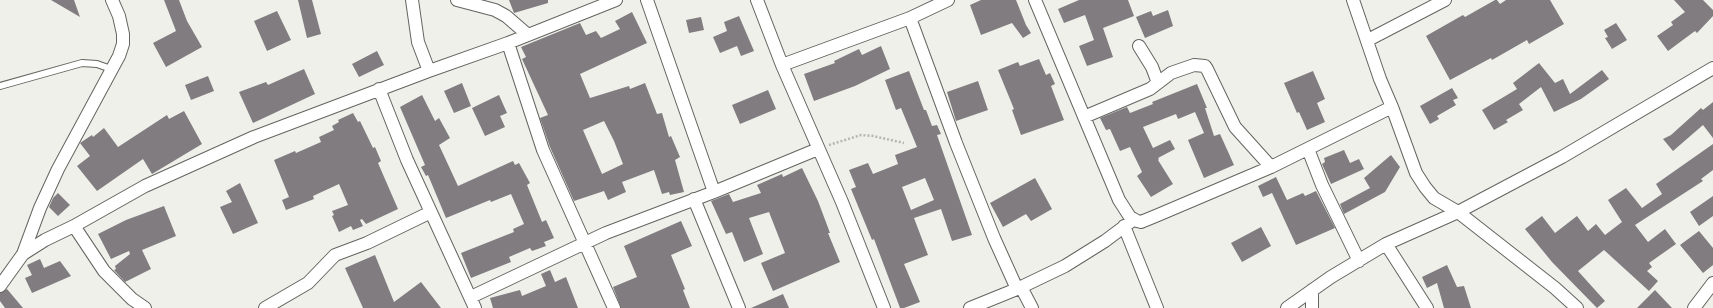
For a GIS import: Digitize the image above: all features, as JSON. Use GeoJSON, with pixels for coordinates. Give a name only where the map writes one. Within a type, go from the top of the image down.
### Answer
{"type":"FeatureCollection","features":[{"type":"Feature","properties":{"kind":"street"},"geometry":{"type":"LineString","coordinates":[[0,286],[23,254],[37,214],[58,169],[119,56],[123,44],[123,34],[119,16],[112,0]]}},
{"type":"Feature","properties":{"kind":"street"},"geometry":{"type":"LineString","coordinates":[[412,0],[418,42],[429,71]]}},
{"type":"Feature","properties":{"kind":"street"},"geometry":{"type":"LineString","coordinates":[[457,0],[495,10],[506,16],[528,35]]}},
{"type":"Feature","properties":{"kind":"street"},"geometry":{"type":"LineString","coordinates":[[23,254],[45,240],[74,226],[145,186],[254,136],[508,43],[616,0]]}},
{"type":"Feature","properties":{"kind":"street"},"geometry":{"type":"LineString","coordinates":[[647,0],[714,192]]}},
{"type":"Feature","properties":{"kind":"street"},"geometry":{"type":"LineString","coordinates":[[757,0],[782,65],[884,308]]}},
{"type":"Feature","properties":{"kind":"street"},"geometry":{"type":"LineString","coordinates":[[782,65],[910,18],[948,0]]}},
{"type":"Feature","properties":{"kind":"street"},"geometry":{"type":"LineString","coordinates":[[1035,0],[1129,223],[1132,248],[1140,263],[1157,308]]}},
{"type":"Feature","properties":{"kind":"street"},"geometry":{"type":"LineString","coordinates":[[1353,0],[1368,40],[1374,63],[1419,177],[1434,198],[1458,212],[1555,288],[1577,308]]}},
{"type":"Feature","properties":{"kind":"street"},"geometry":{"type":"LineString","coordinates":[[1368,40],[1444,0]]}},
{"type":"Feature","properties":{"kind":"street"},"geometry":{"type":"LineString","coordinates":[[910,18],[956,143],[994,238],[1019,288],[1032,308]]}},
{"type":"Feature","properties":{"kind":"street"},"geometry":{"type":"LineString","coordinates":[[508,43],[543,150],[614,308]]}},
{"type":"Feature","properties":{"kind":"street"},"geometry":{"type":"LineString","coordinates":[[1139,46],[1152,67],[1158,83]]}},
{"type":"Feature","properties":{"kind":"street"},"geometry":{"type":"LineString","coordinates":[[1084,117],[1150,89],[1171,74],[1186,67],[1200,65],[1206,67],[1235,127],[1272,167]]}},
{"type":"Feature","properties":{"kind":"street"},"geometry":{"type":"LineString","coordinates":[[1287,308],[1312,290],[1386,244],[1458,212],[1562,157],[1713,68]]}},
{"type":"Feature","properties":{"kind":"street"},"geometry":{"type":"LineString","coordinates":[[379,90],[407,160],[473,303],[606,233],[714,192],[818,149]]}},
{"type":"Feature","properties":{"kind":"street"},"geometry":{"type":"LineString","coordinates":[[970,308],[1019,288],[1065,266],[1105,242],[1129,223],[1141,222],[1272,167],[1392,107]]}},
{"type":"Feature","properties":{"kind":"street"},"geometry":{"type":"LineString","coordinates":[[1308,149],[1322,185],[1360,261]]}},
{"type":"Feature","properties":{"kind":"street"},"geometry":{"type":"LineString","coordinates":[[694,199],[740,308]]}},
{"type":"Feature","properties":{"kind":"street"},"geometry":{"type":"LineString","coordinates":[[266,308],[311,281],[335,255],[367,244],[431,212]]}},
{"type":"Feature","properties":{"kind":"street"},"geometry":{"type":"LineString","coordinates":[[74,226],[104,271],[132,299],[145,308]]}},
{"type":"Feature","properties":{"kind":"street"},"geometry":{"type":"LineString","coordinates":[[1386,244],[1427,308]]}},
{"type":"Feature","properties":{"kind":"street"},"geometry":{"type":"LineString","coordinates":[[1694,308],[1713,283]]}},
{"type":"Feature","properties":{"kind":"street"},"geometry":{"type":"LineString","coordinates":[[1312,290],[1312,308]]}},
{"type":"Feature","properties":{"kind":"lane"},"geometry":{"type":"LineString","coordinates":[[0,86],[82,63],[97,64],[111,69]]}},
{"type":"Feature","properties":{"kind":"path"},"geometry":{"type":"LineString","coordinates":[[818,149],[861,135],[873,136],[904,143]]}},
{"type":"Feature","properties":{"kind":"building"},"geometry":{"type":"Polygon","coordinates":[[[51,0],[74,0],[80,17],[51,0]]]}},
{"type":"Feature","properties":{"kind":"building"},"geometry":{"type":"Polygon","coordinates":[[[164,0],[179,0],[187,21],[202,47],[166,67],[153,43],[176,31],[164,0]]]}},
{"type":"Feature","properties":{"kind":"building"},"geometry":{"type":"Polygon","coordinates":[[[298,0],[312,0],[321,34],[307,38],[298,0]]]}},
{"type":"Feature","properties":{"kind":"building"},"geometry":{"type":"Polygon","coordinates":[[[509,0],[548,0],[548,3],[514,13],[509,0]]]}},
{"type":"Feature","properties":{"kind":"building"},"geometry":{"type":"Polygon","coordinates":[[[981,0],[1016,0],[1026,25],[1031,33],[1023,38],[1012,23],[981,35],[970,5],[981,0]]]}},
{"type":"Feature","properties":{"kind":"building"},"geometry":{"type":"Polygon","coordinates":[[[1079,0],[1128,0],[1134,16],[1103,28],[1113,57],[1087,66],[1079,46],[1094,40],[1085,15],[1064,23],[1058,9],[1079,0]]]}},
{"type":"Feature","properties":{"kind":"building"},"geometry":{"type":"Polygon","coordinates":[[[1497,0],[1500,4],[1506,0],[1550,0],[1564,24],[1529,44],[1527,40],[1492,60],[1491,58],[1450,80],[1426,36],[1463,15],[1465,17],[1497,0]]]}},
{"type":"Feature","properties":{"kind":"building"},"geometry":{"type":"Polygon","coordinates":[[[1674,0],[1703,0],[1713,10],[1713,16],[1697,33],[1695,31],[1668,51],[1657,36],[1673,25],[1671,22],[1685,12],[1674,0]]]}},
{"type":"Feature","properties":{"kind":"building"},"geometry":{"type":"Polygon","coordinates":[[[1168,10],[1173,26],[1145,38],[1136,17],[1151,11],[1153,16],[1168,10]]]}},
{"type":"Feature","properties":{"kind":"building"},"geometry":{"type":"Polygon","coordinates":[[[277,11],[291,40],[267,51],[254,21],[277,11]]]}},
{"type":"Feature","properties":{"kind":"building"},"geometry":{"type":"Polygon","coordinates":[[[632,12],[647,43],[580,74],[590,98],[629,86],[630,89],[645,83],[657,114],[662,113],[669,137],[671,136],[680,157],[675,160],[684,192],[670,195],[669,192],[662,194],[654,170],[622,182],[626,192],[608,200],[604,191],[574,201],[550,147],[540,118],[548,115],[522,59],[526,57],[521,47],[580,23],[586,35],[596,31],[601,38],[620,29],[615,21],[632,12]],[[604,121],[583,130],[602,174],[623,164],[604,121]]]}},
{"type":"Feature","properties":{"kind":"building"},"geometry":{"type":"Polygon","coordinates":[[[739,16],[754,51],[741,56],[737,46],[720,53],[713,37],[727,31],[724,22],[739,16]]]}},
{"type":"Feature","properties":{"kind":"building"},"geometry":{"type":"Polygon","coordinates":[[[701,17],[704,30],[689,33],[686,20],[701,17]]]}},
{"type":"Feature","properties":{"kind":"building"},"geometry":{"type":"Polygon","coordinates":[[[1616,23],[1627,40],[1612,49],[1605,38],[1608,37],[1604,30],[1616,23]]]}},
{"type":"Feature","properties":{"kind":"building"},"geometry":{"type":"Polygon","coordinates":[[[881,46],[890,69],[855,86],[814,101],[804,74],[835,63],[834,61],[859,49],[862,55],[881,46]]]}},
{"type":"Feature","properties":{"kind":"building"},"geometry":{"type":"Polygon","coordinates":[[[377,51],[384,65],[359,77],[352,64],[377,51]]]}},
{"type":"Feature","properties":{"kind":"building"},"geometry":{"type":"Polygon","coordinates":[[[1039,59],[1046,75],[1050,73],[1055,84],[1051,86],[1064,120],[1021,135],[1012,110],[1014,109],[998,70],[1018,62],[1020,66],[1039,59]]]}},
{"type":"Feature","properties":{"kind":"building"},"geometry":{"type":"Polygon","coordinates":[[[1539,63],[1555,83],[1563,79],[1570,94],[1602,70],[1609,79],[1581,99],[1554,112],[1541,87],[1519,104],[1523,110],[1506,120],[1508,122],[1494,130],[1482,110],[1517,89],[1513,83],[1539,63]]]}},
{"type":"Feature","properties":{"kind":"building"},"geometry":{"type":"Polygon","coordinates":[[[304,69],[315,94],[253,123],[239,92],[266,82],[268,85],[304,69]]]}},
{"type":"Feature","properties":{"kind":"building"},"geometry":{"type":"Polygon","coordinates":[[[909,71],[924,110],[926,110],[932,126],[937,125],[941,134],[937,135],[972,235],[952,241],[941,209],[914,218],[928,255],[904,264],[920,302],[904,308],[900,308],[874,239],[872,240],[851,189],[856,187],[849,170],[868,163],[873,174],[898,164],[895,155],[917,147],[901,108],[896,110],[885,80],[909,71]],[[925,178],[902,187],[911,210],[934,200],[925,178]]]}},
{"type":"Feature","properties":{"kind":"building"},"geometry":{"type":"Polygon","coordinates":[[[1313,71],[1325,99],[1317,103],[1325,122],[1307,130],[1299,112],[1297,113],[1284,83],[1313,71]]]}},
{"type":"Feature","properties":{"kind":"building"},"geometry":{"type":"Polygon","coordinates":[[[208,76],[214,91],[191,100],[185,85],[208,76]]]}},
{"type":"Feature","properties":{"kind":"building"},"geometry":{"type":"Polygon","coordinates":[[[978,81],[988,110],[956,121],[947,92],[978,81]]]}},
{"type":"Feature","properties":{"kind":"building"},"geometry":{"type":"Polygon","coordinates":[[[462,83],[471,106],[454,113],[444,91],[462,83]]]}},
{"type":"Feature","properties":{"kind":"building"},"geometry":{"type":"Polygon","coordinates":[[[1197,84],[1207,108],[1205,108],[1214,136],[1220,134],[1234,165],[1204,178],[1188,140],[1204,133],[1195,112],[1178,119],[1176,114],[1143,127],[1153,148],[1170,140],[1175,149],[1158,158],[1173,184],[1151,197],[1137,176],[1142,172],[1130,147],[1120,151],[1110,129],[1106,130],[1100,118],[1127,107],[1130,113],[1153,104],[1152,102],[1197,84]]]}},
{"type":"Feature","properties":{"kind":"building"},"geometry":{"type":"Polygon","coordinates":[[[1452,88],[1458,98],[1453,100],[1456,105],[1437,116],[1439,119],[1430,124],[1420,106],[1452,88]]]}},
{"type":"Feature","properties":{"kind":"building"},"geometry":{"type":"Polygon","coordinates":[[[768,90],[776,109],[740,124],[732,105],[768,90]]]}},
{"type":"Feature","properties":{"kind":"building"},"geometry":{"type":"Polygon","coordinates":[[[422,95],[435,121],[439,118],[450,138],[439,145],[458,186],[513,161],[515,165],[519,163],[530,183],[527,185],[542,222],[546,220],[554,238],[544,242],[546,246],[532,251],[530,248],[509,257],[511,262],[471,278],[461,253],[514,232],[513,229],[524,224],[511,194],[491,202],[490,200],[446,218],[428,175],[426,176],[421,167],[425,165],[400,107],[422,95]]]}},
{"type":"Feature","properties":{"kind":"building"},"geometry":{"type":"Polygon","coordinates":[[[499,95],[507,113],[500,116],[505,127],[485,136],[472,108],[499,95]]]}},
{"type":"Feature","properties":{"kind":"building"},"geometry":{"type":"Polygon","coordinates":[[[1713,102],[1713,138],[1703,125],[1673,151],[1663,139],[1671,135],[1701,108],[1703,110],[1713,102]]]}},
{"type":"Feature","properties":{"kind":"building"},"geometry":{"type":"Polygon","coordinates":[[[184,111],[202,144],[152,174],[143,159],[97,191],[77,166],[90,156],[80,143],[92,135],[93,137],[104,128],[118,147],[167,115],[169,119],[184,111]]]}},
{"type":"Feature","properties":{"kind":"building"},"geometry":{"type":"Polygon","coordinates":[[[353,113],[358,122],[360,121],[373,148],[375,147],[381,161],[378,163],[398,209],[366,224],[362,219],[360,220],[363,226],[353,230],[351,226],[339,232],[332,216],[334,215],[332,211],[348,205],[339,184],[313,196],[314,199],[286,210],[282,200],[289,197],[274,160],[295,151],[296,153],[321,142],[319,137],[334,130],[332,126],[339,122],[338,120],[353,113]]]}},
{"type":"Feature","properties":{"kind":"building"},"geometry":{"type":"Polygon","coordinates":[[[1713,144],[1713,170],[1701,179],[1703,181],[1635,225],[1648,242],[1665,229],[1676,244],[1649,263],[1652,267],[1647,271],[1658,281],[1649,291],[1604,250],[1578,271],[1605,301],[1597,308],[1552,262],[1525,229],[1542,216],[1555,233],[1577,216],[1588,231],[1596,224],[1605,235],[1622,222],[1608,200],[1626,188],[1642,208],[1662,194],[1656,184],[1713,144]]]}},
{"type":"Feature","properties":{"kind":"building"},"geometry":{"type":"Polygon","coordinates":[[[1344,150],[1350,163],[1359,159],[1364,169],[1331,184],[1322,164],[1325,162],[1324,158],[1344,150]]]}},
{"type":"Feature","properties":{"kind":"building"},"geometry":{"type":"Polygon","coordinates":[[[1391,155],[1400,167],[1385,192],[1344,214],[1340,204],[1370,188],[1364,178],[1391,155]]]}},
{"type":"Feature","properties":{"kind":"building"},"geometry":{"type":"Polygon","coordinates":[[[802,168],[818,201],[830,233],[828,233],[840,262],[773,291],[761,263],[785,253],[769,212],[749,218],[763,254],[744,262],[732,232],[726,234],[711,201],[729,194],[733,202],[761,193],[757,185],[782,174],[783,177],[802,168]]]}},
{"type":"Feature","properties":{"kind":"building"},"geometry":{"type":"Polygon","coordinates":[[[1276,177],[1287,200],[1303,193],[1305,196],[1316,191],[1335,228],[1296,245],[1272,193],[1263,197],[1258,186],[1276,177]]]}},
{"type":"Feature","properties":{"kind":"building"},"geometry":{"type":"Polygon","coordinates":[[[1035,178],[1052,209],[1031,221],[1026,214],[1003,227],[990,203],[1035,178]]]}},
{"type":"Feature","properties":{"kind":"building"},"geometry":{"type":"Polygon","coordinates":[[[240,183],[258,223],[233,234],[220,207],[232,202],[226,191],[240,183]]]}},
{"type":"Feature","properties":{"kind":"building"},"geometry":{"type":"Polygon","coordinates":[[[58,193],[70,205],[58,216],[49,207],[53,198],[58,193]]]}},
{"type":"Feature","properties":{"kind":"building"},"geometry":{"type":"Polygon","coordinates":[[[1713,196],[1713,216],[1699,226],[1690,212],[1713,196]]]}},
{"type":"Feature","properties":{"kind":"building"},"geometry":{"type":"Polygon","coordinates":[[[164,206],[176,236],[142,250],[151,269],[125,282],[114,270],[116,269],[115,266],[130,254],[129,251],[111,259],[98,234],[126,220],[164,206]]]}},
{"type":"Feature","properties":{"kind":"building"},"geometry":{"type":"Polygon","coordinates":[[[681,221],[692,246],[671,255],[685,289],[683,290],[690,308],[621,308],[613,287],[637,277],[624,246],[681,221]]]}},
{"type":"Feature","properties":{"kind":"building"},"geometry":{"type":"Polygon","coordinates":[[[1261,227],[1271,246],[1242,262],[1231,243],[1261,227]]]}},
{"type":"Feature","properties":{"kind":"building"},"geometry":{"type":"Polygon","coordinates":[[[1699,231],[1713,248],[1713,265],[1703,273],[1680,245],[1699,231]]]}},
{"type":"Feature","properties":{"kind":"building"},"geometry":{"type":"Polygon","coordinates":[[[375,255],[394,302],[421,282],[441,308],[363,308],[345,268],[375,255]]]}},
{"type":"Feature","properties":{"kind":"building"},"geometry":{"type":"Polygon","coordinates":[[[40,259],[44,268],[60,261],[71,276],[32,293],[25,278],[32,275],[27,265],[40,259]]]}},
{"type":"Feature","properties":{"kind":"building"},"geometry":{"type":"Polygon","coordinates":[[[1447,265],[1457,287],[1464,286],[1471,308],[1444,308],[1437,283],[1427,288],[1422,277],[1447,265]]]}},
{"type":"Feature","properties":{"kind":"building"},"geometry":{"type":"Polygon","coordinates":[[[550,270],[555,282],[566,277],[578,308],[493,308],[490,298],[520,290],[522,296],[546,286],[541,274],[550,270]]]}},
{"type":"Feature","properties":{"kind":"building"},"geometry":{"type":"Polygon","coordinates":[[[7,289],[23,308],[5,308],[0,301],[0,293],[7,289]]]}},
{"type":"Feature","properties":{"kind":"building"},"geometry":{"type":"Polygon","coordinates":[[[1655,290],[1672,308],[1637,308],[1655,290]]]}},
{"type":"Feature","properties":{"kind":"building"},"geometry":{"type":"Polygon","coordinates":[[[783,294],[789,308],[751,308],[783,294]]]}}]}
